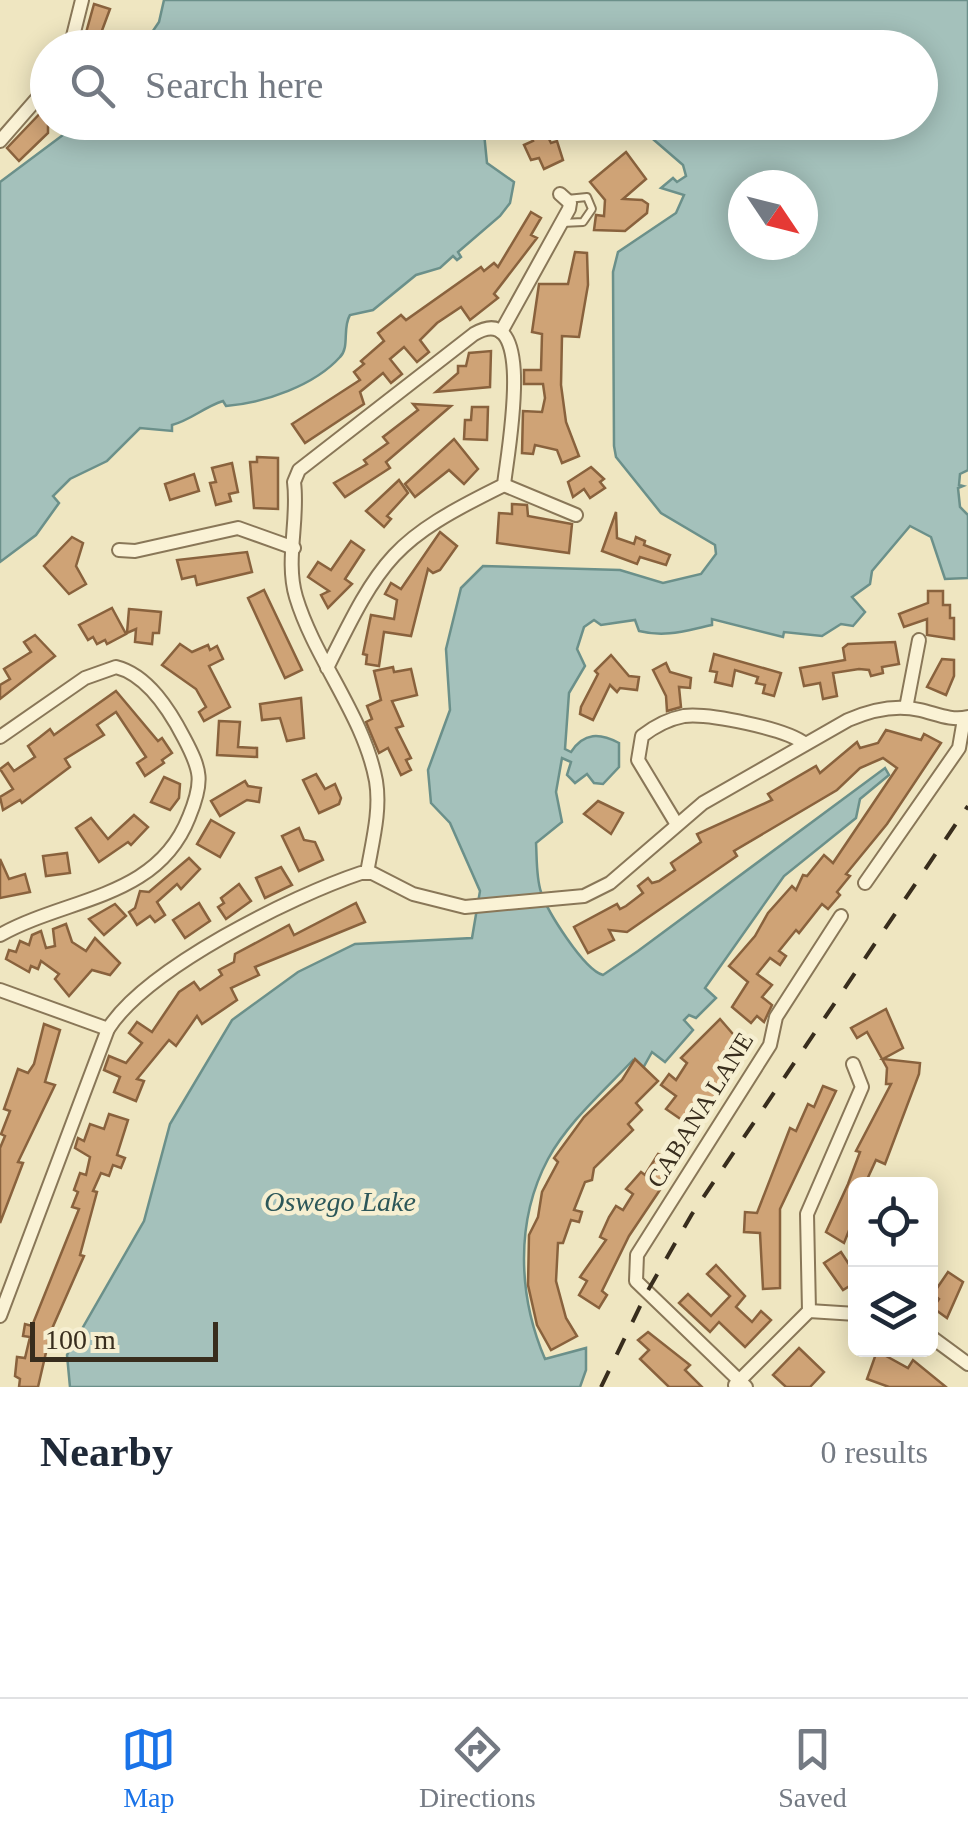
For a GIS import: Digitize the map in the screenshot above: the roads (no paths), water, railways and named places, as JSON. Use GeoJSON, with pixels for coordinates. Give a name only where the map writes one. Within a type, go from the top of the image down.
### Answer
{"type":"FeatureCollection","features":[{"type":"Feature","properties":{"kind":"street"},"geometry":{"type":"LineString","coordinates":[[74,30],[82,0]]}},
{"type":"Feature","properties":{"kind":"street"},"geometry":{"type":"LineString","coordinates":[[0,141],[30,107]]}},
{"type":"Feature","properties":{"kind":"street"},"geometry":{"type":"LineString","coordinates":[[501,332],[570,209],[563,197]]}},
{"type":"Feature","properties":{"kind":"street"},"geometry":{"type":"LineString","coordinates":[[366,872],[375,826],[376,783],[295,593],[298,518],[294,482],[299,470],[474,334],[488,329],[509,339],[515,364],[504,486]]}},
{"type":"Feature","properties":{"kind":"street"},"geometry":{"type":"LineString","coordinates":[[327,668],[367,590],[397,548],[432,520],[504,486],[576,514]]}},
{"type":"Feature","properties":{"kind":"street"},"geometry":{"type":"LineString","coordinates":[[119,550],[135,551],[238,528],[294,548]]}},
{"type":"Feature","properties":{"kind":"street"},"geometry":{"type":"LineString","coordinates":[[906,708],[919,640]]}},
{"type":"Feature","properties":{"kind":"street"},"geometry":{"type":"LineString","coordinates":[[0,737],[85,678],[116,667],[135,675],[162,702],[200,764],[195,803],[185,828],[156,867],[123,888],[0,936]]}},
{"type":"Feature","properties":{"kind":"street"},"geometry":{"type":"LineString","coordinates":[[0,1316],[108,1028],[128,1002],[183,960],[324,888],[366,872],[413,894],[474,907],[584,896],[610,883],[676,824],[806,744],[870,712],[906,708],[966,718],[961,746],[865,883]]}},
{"type":"Feature","properties":{"kind":"street"},"geometry":{"type":"LineString","coordinates":[[676,824],[638,760],[642,736],[653,728],[690,716],[790,733],[806,744]]}},
{"type":"Feature","properties":{"kind":"street","name":"CABANA LANE"},"geometry":{"type":"LineString","coordinates":[[740,1385],[636,1281],[642,1244],[770,1044],[776,1017],[841,916]]}},
{"type":"Feature","properties":{"kind":"street"},"geometry":{"type":"LineString","coordinates":[[0,990],[108,1028]]}},
{"type":"Feature","properties":{"kind":"street"},"geometry":{"type":"LineString","coordinates":[[740,1385],[809,1310],[807,1214],[862,1087],[853,1064]]}},
{"type":"Feature","properties":{"kind":"street"},"geometry":{"type":"LineString","coordinates":[[809,1310],[848,1313]]}},
{"type":"Feature","properties":{"kind":"street"},"geometry":{"type":"LineString","coordinates":[[938,1342],[968,1364]]}},
{"type":"Feature","properties":{"kind":"lane"},"geometry":{"type":"LineString","coordinates":[[561,223],[583,222],[592,209],[588,197],[563,197]]}},
{"type":"Feature","properties":{"kind":"water","name":"Oswego Lake"},"geometry":{"type":"Polygon","coordinates":[[[164,0],[968,0],[968,470],[960,474],[959,485],[963,486],[958,488],[960,507],[968,515],[968,578],[945,579],[931,537],[910,526],[872,571],[870,584],[852,597],[865,612],[853,626],[841,624],[822,636],[784,632],[783,637],[712,619],[712,625],[659,634],[639,631],[635,620],[601,625],[594,620],[584,627],[577,649],[585,666],[569,693],[565,749],[571,752],[587,738],[605,737],[619,743],[619,767],[603,784],[594,783],[587,774],[575,783],[567,775],[571,762],[562,758],[556,792],[562,822],[536,843],[537,874],[541,892],[558,925],[586,963],[603,975],[885,768],[889,775],[860,799],[856,818],[784,876],[705,988],[716,998],[696,1018],[689,1015],[684,1020],[693,1030],[665,1062],[652,1052],[643,1068],[633,1060],[576,1120],[548,1159],[537,1183],[525,1233],[525,1284],[545,1359],[586,1348],[586,1370],[580,1387],[70,1387],[67,1355],[144,1221],[170,1124],[232,1020],[298,972],[355,944],[472,938],[480,891],[450,823],[431,803],[428,770],[450,710],[446,649],[461,588],[483,566],[620,570],[663,583],[701,574],[716,554],[715,545],[661,513],[616,457],[614,446],[613,272],[618,252],[676,213],[684,195],[661,188],[673,178],[677,182],[686,176],[683,165],[654,140],[938,140],[938,30],[154,30],[164,0]]]}},
{"type":"Feature","properties":{"kind":"water"},"geometry":{"type":"Polygon","coordinates":[[[56,140],[485,140],[487,163],[514,182],[510,203],[458,252],[461,257],[457,260],[453,256],[440,268],[416,275],[373,310],[350,315],[343,353],[330,367],[273,397],[226,406],[223,401],[172,425],[172,431],[140,428],[107,461],[70,479],[53,496],[59,503],[36,535],[0,562],[0,182],[56,140]]]}},
{"type":"Feature","properties":{"kind":"railway"},"geometry":{"type":"LineString","coordinates":[[601,1387],[647,1292],[692,1214],[968,806]]}}]}
